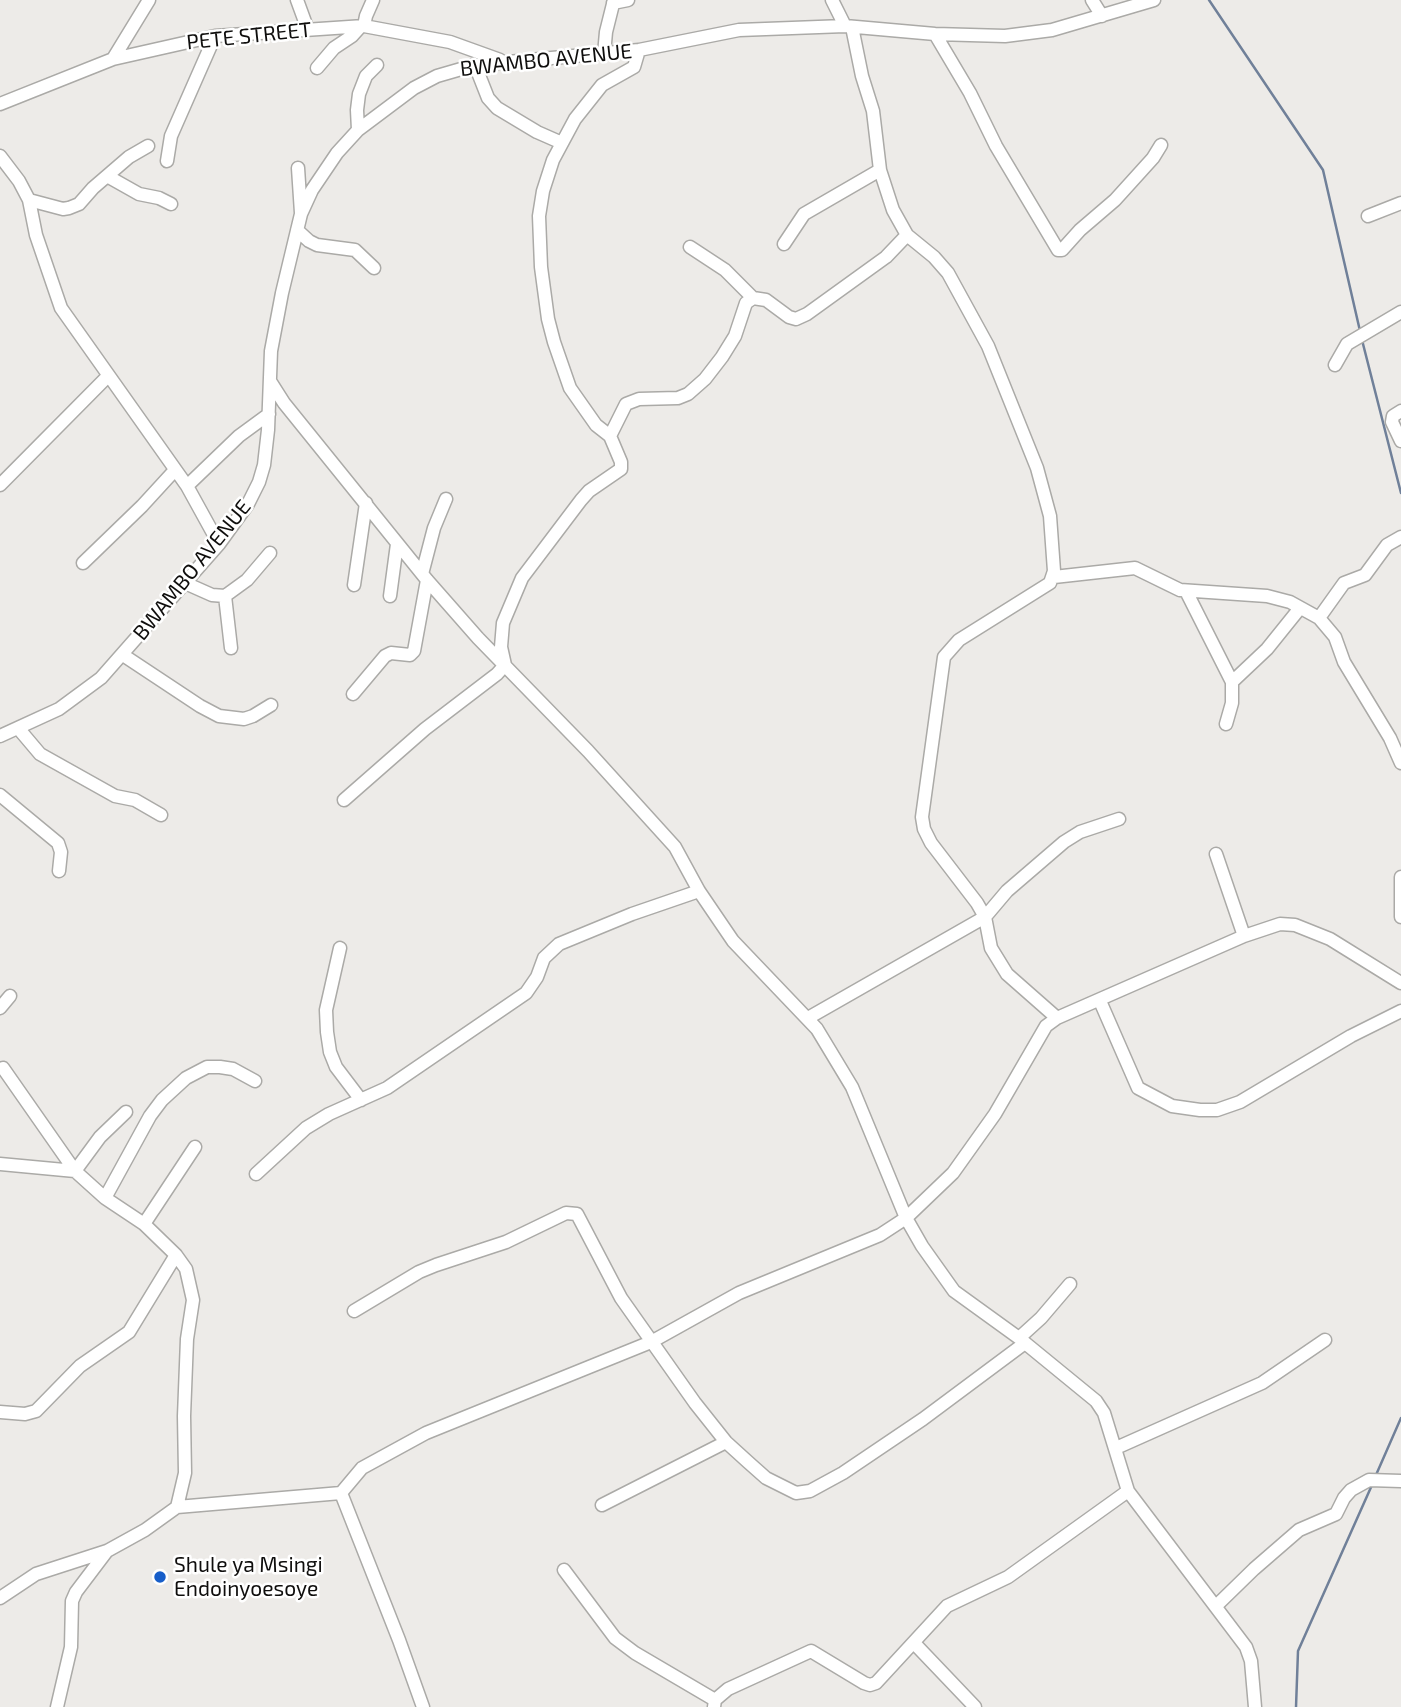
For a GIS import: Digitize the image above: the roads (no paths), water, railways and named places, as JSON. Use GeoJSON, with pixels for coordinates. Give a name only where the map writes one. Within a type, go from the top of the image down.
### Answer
{"type":"FeatureCollection","features":[{"type":"Feature","properties":{"kind":"street"},"geometry":{"type":"LineString","coordinates":[[113,59],[149,0]]}},
{"type":"Feature","properties":{"kind":"street"},"geometry":{"type":"LineString","coordinates":[[297,0],[308,30]]}},
{"type":"Feature","properties":{"kind":"street"},"geometry":{"type":"LineString","coordinates":[[317,68],[334,48],[363,26],[373,0]]}},
{"type":"Feature","properties":{"kind":"street"},"geometry":{"type":"LineString","coordinates":[[604,54],[606,32],[614,2],[628,0]]}},
{"type":"Feature","properties":{"kind":"street"},"geometry":{"type":"LineString","coordinates":[[832,0],[849,27],[873,111],[880,170],[893,210],[907,235],[948,273],[988,346],[1037,468],[1050,516],[1054,577]]}},
{"type":"Feature","properties":{"kind":"street"},"geometry":{"type":"LineString","coordinates":[[1092,0],[1102,16]]}},
{"type":"Feature","properties":{"kind":"street","name":"BWAMBO AVENUE"},"geometry":{"type":"LineString","coordinates":[[0,736],[59,709],[85,692],[123,655],[219,544],[248,504],[259,482],[265,457],[275,330],[301,214],[324,170],[358,130],[424,82],[456,69],[475,65],[639,50],[739,30],[849,27],[1005,36],[1052,30],[1154,0]]}},
{"type":"Feature","properties":{"kind":"street","name":"PETE STREET"},"geometry":{"type":"LineString","coordinates":[[0,104],[113,59],[215,36],[363,26],[450,42],[503,61]]}},
{"type":"Feature","properties":{"kind":"street"},"geometry":{"type":"LineString","coordinates":[[935,34],[970,93],[996,146],[1058,250],[1062,250],[1080,230],[1115,200],[1153,158],[1161,145]]}},
{"type":"Feature","properties":{"kind":"street"},"geometry":{"type":"LineString","coordinates":[[167,162],[171,136],[215,36]]}},
{"type":"Feature","properties":{"kind":"street"},"geometry":{"type":"LineString","coordinates":[[505,665],[501,647],[503,622],[522,578],[589,491],[621,469],[621,462],[610,436],[596,425],[570,388],[548,319],[540,259],[539,216],[547,177],[575,118],[602,85],[634,67],[639,50]]}},
{"type":"Feature","properties":{"kind":"street"},"geometry":{"type":"LineString","coordinates":[[358,130],[359,94],[366,76],[377,65]]}},
{"type":"Feature","properties":{"kind":"street"},"geometry":{"type":"LineString","coordinates":[[475,65],[488,98],[497,108],[537,132],[562,143]]}},
{"type":"Feature","properties":{"kind":"street"},"geometry":{"type":"LineString","coordinates":[[29,200],[42,201],[63,209],[79,204],[128,156],[148,145]]}},
{"type":"Feature","properties":{"kind":"street"},"geometry":{"type":"LineString","coordinates":[[0,156],[19,181],[29,200],[36,235],[61,308],[187,486],[219,544]]}},
{"type":"Feature","properties":{"kind":"street"},"geometry":{"type":"LineString","coordinates":[[298,168],[301,214]]}},
{"type":"Feature","properties":{"kind":"street"},"geometry":{"type":"LineString","coordinates":[[784,244],[804,214],[880,170]]}},
{"type":"Feature","properties":{"kind":"street"},"geometry":{"type":"LineString","coordinates":[[107,176],[139,194],[159,198],[171,204]]}},
{"type":"Feature","properties":{"kind":"street"},"geometry":{"type":"LineString","coordinates":[[1368,216],[1401,203]]}},
{"type":"Feature","properties":{"kind":"street"},"geometry":{"type":"LineString","coordinates":[[297,230],[317,245],[355,250],[374,268]]}},
{"type":"Feature","properties":{"kind":"street"},"geometry":{"type":"LineString","coordinates":[[690,247],[725,270],[753,298],[766,300],[796,319],[807,314],[886,257],[907,235]]}},
{"type":"Feature","properties":{"kind":"street"},"geometry":{"type":"LineString","coordinates":[[610,436],[626,404],[639,400],[678,398],[688,394],[705,379],[729,347],[747,303],[753,298]]}},
{"type":"Feature","properties":{"kind":"street"},"geometry":{"type":"LineString","coordinates":[[1335,365],[1347,345],[1401,312]]}},
{"type":"Feature","properties":{"kind":"street"},"geometry":{"type":"LineString","coordinates":[[0,485],[108,376]]}},
{"type":"Feature","properties":{"kind":"street"},"geometry":{"type":"LineString","coordinates":[[270,380],[284,403],[424,577],[675,847],[699,891],[733,941],[808,1018],[852,1087],[906,1218],[954,1291],[1080,1385],[1096,1401],[1104,1413],[1128,1491],[1246,1647],[1251,1661],[1255,1707]]}},
{"type":"Feature","properties":{"kind":"street"},"geometry":{"type":"LineString","coordinates":[[1401,411],[1393,416],[1392,422],[1401,442]]}},
{"type":"Feature","properties":{"kind":"street"},"geometry":{"type":"LineString","coordinates":[[187,486],[239,436],[269,414]]}},
{"type":"Feature","properties":{"kind":"street"},"geometry":{"type":"LineString","coordinates":[[83,562],[142,506],[175,470]]}},
{"type":"Feature","properties":{"kind":"street"},"geometry":{"type":"LineString","coordinates":[[353,694],[385,656],[391,653],[410,655],[414,651],[424,577],[446,499]]}},
{"type":"Feature","properties":{"kind":"street"},"geometry":{"type":"LineString","coordinates":[[354,585],[366,503]]}},
{"type":"Feature","properties":{"kind":"street"},"geometry":{"type":"LineString","coordinates":[[1319,618],[1344,583],[1365,575],[1387,545],[1401,537]]}},
{"type":"Feature","properties":{"kind":"street"},"geometry":{"type":"LineString","coordinates":[[390,596],[397,544]]}},
{"type":"Feature","properties":{"kind":"street"},"geometry":{"type":"LineString","coordinates":[[185,583],[212,595],[225,596],[247,580],[270,552]]}},
{"type":"Feature","properties":{"kind":"street"},"geometry":{"type":"LineString","coordinates":[[1057,1018],[1007,974],[991,948],[985,917],[977,903],[930,843],[924,829],[923,806],[942,665],[949,649],[959,640],[1039,591],[1054,577],[1135,568],[1172,587],[1186,591],[1267,596],[1319,618],[1335,637],[1350,674],[1390,738],[1401,763]]}},
{"type":"Feature","properties":{"kind":"street"},"geometry":{"type":"LineString","coordinates":[[1186,591],[1232,682],[1232,703],[1226,724]]}},
{"type":"Feature","properties":{"kind":"street"},"geometry":{"type":"LineString","coordinates":[[225,596],[231,648]]}},
{"type":"Feature","properties":{"kind":"street"},"geometry":{"type":"LineString","coordinates":[[1232,682],[1274,642],[1300,608]]}},
{"type":"Feature","properties":{"kind":"street"},"geometry":{"type":"LineString","coordinates":[[123,655],[219,716],[244,719],[271,705]]}},
{"type":"Feature","properties":{"kind":"street"},"geometry":{"type":"LineString","coordinates":[[344,800],[425,729],[505,665]]}},
{"type":"Feature","properties":{"kind":"street"},"geometry":{"type":"LineString","coordinates":[[18,728],[40,754],[115,796],[135,800],[161,815]]}},
{"type":"Feature","properties":{"kind":"street"},"geometry":{"type":"LineString","coordinates":[[0,795],[58,843],[61,852],[59,871]]}},
{"type":"Feature","properties":{"kind":"street"},"geometry":{"type":"LineString","coordinates":[[808,1018],[985,917],[1007,891],[1064,842],[1080,832],[1119,819]]}},
{"type":"Feature","properties":{"kind":"street"},"geometry":{"type":"LineString","coordinates":[[1216,853],[1244,936]]}},
{"type":"Feature","properties":{"kind":"street"},"geometry":{"type":"LineString","coordinates":[[1401,877],[1401,916]]}},
{"type":"Feature","properties":{"kind":"street"},"geometry":{"type":"LineString","coordinates":[[256,1174],[306,1128],[329,1114],[387,1088],[526,993],[537,977],[544,958],[559,944],[632,914],[699,891]]}},
{"type":"Feature","properties":{"kind":"street"},"geometry":{"type":"LineString","coordinates":[[0,1598],[36,1574],[107,1551],[145,1530],[177,1507],[341,1493],[362,1468],[426,1433],[651,1342],[738,1293],[880,1235],[906,1218],[953,1172],[995,1114],[1042,1031],[1057,1018],[1244,936],[1280,924],[1295,925],[1330,939],[1401,983]]}},
{"type":"Feature","properties":{"kind":"street"},"geometry":{"type":"LineString","coordinates":[[340,948],[326,1010],[327,1032],[336,1067],[361,1100]]}},
{"type":"Feature","properties":{"kind":"street"},"geometry":{"type":"LineString","coordinates":[[0,1007],[10,996]]}},
{"type":"Feature","properties":{"kind":"street"},"geometry":{"type":"LineString","coordinates":[[1100,1001],[1138,1088],[1172,1106],[1200,1110],[1217,1110],[1240,1102],[1351,1036],[1401,1011]]}},
{"type":"Feature","properties":{"kind":"street"},"geometry":{"type":"LineString","coordinates":[[105,1198],[150,1116],[162,1100],[186,1078],[207,1067],[220,1067],[233,1069],[255,1081]]}},
{"type":"Feature","properties":{"kind":"street"},"geometry":{"type":"LineString","coordinates":[[3,1068],[75,1171],[105,1198],[144,1224],[176,1255],[186,1269],[193,1300],[187,1339],[184,1416],[186,1473],[177,1507]]}},
{"type":"Feature","properties":{"kind":"street"},"geometry":{"type":"LineString","coordinates":[[75,1171],[100,1136],[127,1112]]}},
{"type":"Feature","properties":{"kind":"street"},"geometry":{"type":"LineString","coordinates":[[144,1224],[195,1147]]}},
{"type":"Feature","properties":{"kind":"street"},"geometry":{"type":"LineString","coordinates":[[0,1164],[75,1171]]}},
{"type":"Feature","properties":{"kind":"street"},"geometry":{"type":"LineString","coordinates":[[354,1311],[419,1272],[506,1242],[566,1213],[574,1213],[579,1216],[621,1298],[726,1441],[766,1478],[796,1493],[810,1490],[843,1473],[923,1419],[1022,1341],[1070,1284]]}},
{"type":"Feature","properties":{"kind":"street"},"geometry":{"type":"LineString","coordinates":[[0,1412],[25,1414],[36,1411],[80,1366],[129,1332],[176,1255]]}},
{"type":"Feature","properties":{"kind":"street"},"geometry":{"type":"LineString","coordinates":[[1116,1448],[1262,1383],[1325,1340]]}},
{"type":"Feature","properties":{"kind":"street"},"geometry":{"type":"LineString","coordinates":[[602,1505],[726,1441]]}},
{"type":"Feature","properties":{"kind":"street"},"geometry":{"type":"LineString","coordinates":[[1216,1606],[1299,1530],[1336,1514],[1350,1490],[1369,1480],[1401,1481]]}},
{"type":"Feature","properties":{"kind":"street"},"geometry":{"type":"LineString","coordinates":[[564,1570],[615,1638],[714,1703],[728,1689],[811,1651],[870,1685],[882,1678],[947,1606],[1008,1577],[1128,1491]]}},
{"type":"Feature","properties":{"kind":"street"},"geometry":{"type":"LineString","coordinates":[[341,1493],[423,1707]]}},
{"type":"Feature","properties":{"kind":"street"},"geometry":{"type":"LineString","coordinates":[[57,1707],[71,1647],[72,1601],[107,1551]]}},
{"type":"Feature","properties":{"kind":"street"},"geometry":{"type":"LineString","coordinates":[[914,1643],[975,1707]]}},
{"type":"Feature","properties":{"kind":"waterway"},"geometry":{"type":"LineString","coordinates":[[1209,0],[1323,170],[1360,331]]}},
{"type":"Feature","properties":{"kind":"waterway"},"geometry":{"type":"LineString","coordinates":[[1362,340],[1401,493]]}},
{"type":"Feature","properties":{"kind":"waterway"},"geometry":{"type":"LineString","coordinates":[[1376,1475],[1401,1418]]}},
{"type":"Feature","properties":{"kind":"waterway"},"geometry":{"type":"LineString","coordinates":[[1296,1707],[1298,1651],[1372,1485]]}},
{"type":"Feature","properties":{"kind":"place","name":"Shule ya Msingi Endoinyoesoye"},"geometry":{"type":"Point","coordinates":[160,1577]}}]}
